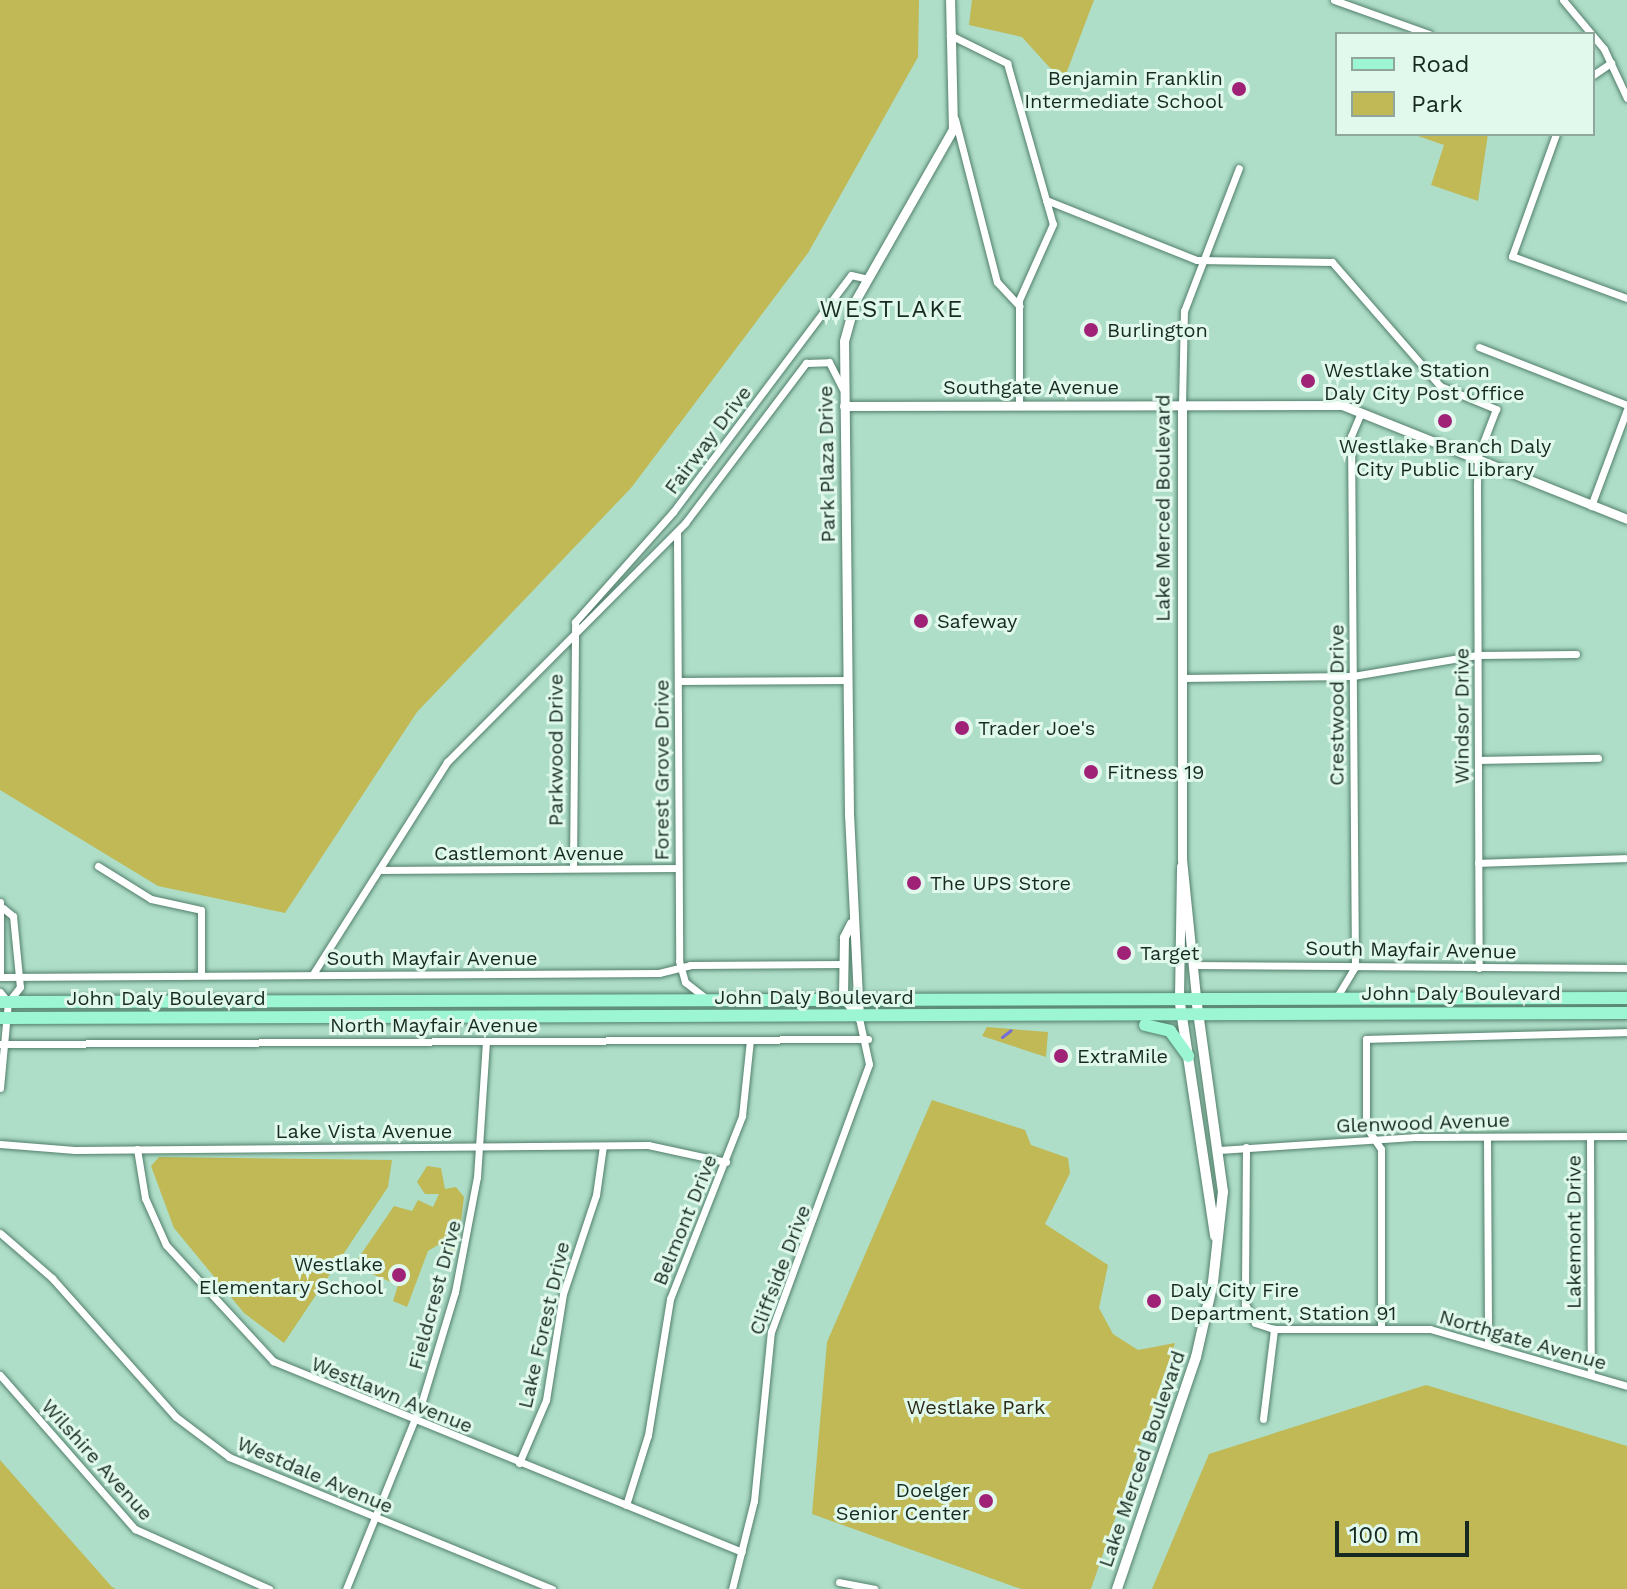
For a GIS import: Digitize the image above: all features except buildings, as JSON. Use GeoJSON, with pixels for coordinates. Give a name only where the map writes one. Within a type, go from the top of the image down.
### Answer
{"type":"FeatureCollection","features":[{"type":"Feature","properties":{"kind":"main road","name":"John Daly Boulevard"},"geometry":{"type":"LineString","coordinates":[[3,999],[1338,995],[1627,998]]}},
{"type":"Feature","properties":{"kind":"main road","name":"Lake Merced Boulevard"},"geometry":{"type":"LineString","coordinates":[[1179,997],[1210,1183],[1216,1246]]}},
{"type":"Feature","properties":{"kind":"main road","name":"Lake Merced Boulevard"},"geometry":{"type":"LineString","coordinates":[[1117,1589],[1196,1357],[1223,1207],[1219,1150],[1196,997]]}},
{"type":"Feature","properties":{"kind":"main road","name":"John Daly Boulevard"},"geometry":{"type":"LineString","coordinates":[[4,1018],[1055,1018],[1627,1013]]}},
{"type":"Feature","properties":{"kind":"main road"},"geometry":{"type":"LineString","coordinates":[[1055,1018],[1080,1026],[1157,1026],[1188,1056]]}},
{"type":"Feature","properties":{"kind":"main road"},"geometry":{"type":"LineString","coordinates":[[1201,1136],[1219,1150],[1210,1183]]}},
{"type":"Feature","properties":{"kind":"street","name":"Park Plaza Drive"},"geometry":{"type":"LineString","coordinates":[[859,1018],[851,923],[844,406],[847,320],[945,147],[953,114],[948,34],[950,0]]}},
{"type":"Feature","properties":{"kind":"street"},"geometry":{"type":"LineString","coordinates":[[1334,0],[1423,32]]}},
{"type":"Feature","properties":{"kind":"street"},"geometry":{"type":"LineString","coordinates":[[1563,0],[1587,32]]}},
{"type":"Feature","properties":{"kind":"street"},"geometry":{"type":"LineString","coordinates":[[948,34],[1003,58],[1017,92],[1053,234],[1019,306],[1019,405]]}},
{"type":"Feature","properties":{"kind":"street"},"geometry":{"type":"LineString","coordinates":[[1595,42],[1611,63],[1627,98]]}},
{"type":"Feature","properties":{"kind":"street"},"geometry":{"type":"LineString","coordinates":[[1595,74],[1611,63]]}},
{"type":"Feature","properties":{"kind":"street"},"geometry":{"type":"LineString","coordinates":[[953,114],[1000,287],[1019,306]]}},
{"type":"Feature","properties":{"kind":"street"},"geometry":{"type":"LineString","coordinates":[[1555,136],[1512,256],[1627,298]]}},
{"type":"Feature","properties":{"kind":"street","name":"Lake Merced Boulevard"},"geometry":{"type":"LineString","coordinates":[[1179,997],[1182,317],[1239,168]]}},
{"type":"Feature","properties":{"kind":"street"},"geometry":{"type":"LineString","coordinates":[[1046,200],[1204,261]]}},
{"type":"Feature","properties":{"kind":"street","name":"Windsor Drive"},"geometry":{"type":"LineString","coordinates":[[1204,261],[1332,262],[1440,386],[1496,409],[1478,465],[1479,968]]}},
{"type":"Feature","properties":{"kind":"street","name":"Fairway Drive"},"geometry":{"type":"LineString","coordinates":[[572,632],[681,502],[851,275],[868,279]]}},
{"type":"Feature","properties":{"kind":"street"},"geometry":{"type":"LineString","coordinates":[[1479,347],[1627,407],[1591,506]]}},
{"type":"Feature","properties":{"kind":"street","name":"Fairway Drive"},"geometry":{"type":"LineString","coordinates":[[313,974],[447,762],[572,632],[677,533],[806,363],[829,362],[844,390]]}},
{"type":"Feature","properties":{"kind":"street","name":"Southgate Avenue"},"geometry":{"type":"LineString","coordinates":[[844,406],[1332,404],[1361,412],[1478,465],[1627,519]]}},
{"type":"Feature","properties":{"kind":"street","name":"Crestwood Drive"},"geometry":{"type":"LineString","coordinates":[[1355,967],[1351,436],[1361,412]]}},
{"type":"Feature","properties":{"kind":"street","name":"Forest Grove Drive"},"geometry":{"type":"LineString","coordinates":[[677,533],[679,965]]}},
{"type":"Feature","properties":{"kind":"street","name":"Parkwood Drive"},"geometry":{"type":"LineString","coordinates":[[572,632],[573,868]]}},
{"type":"Feature","properties":{"kind":"street"},"geometry":{"type":"LineString","coordinates":[[1181,678],[1353,676],[1477,655],[1576,654]]}},
{"type":"Feature","properties":{"kind":"street"},"geometry":{"type":"LineString","coordinates":[[678,681],[848,680]]}},
{"type":"Feature","properties":{"kind":"street"},"geometry":{"type":"LineString","coordinates":[[1479,760],[1598,758]]}},
{"type":"Feature","properties":{"kind":"street"},"geometry":{"type":"LineString","coordinates":[[1478,863],[1625,858]]}},
{"type":"Feature","properties":{"kind":"street","name":"Lake Merced Boulevard"},"geometry":{"type":"LineString","coordinates":[[1182,859],[1196,997]]}},
{"type":"Feature","properties":{"kind":"street"},"geometry":{"type":"LineString","coordinates":[[98,866],[151,899],[201,910],[201,975]]}},
{"type":"Feature","properties":{"kind":"street","name":"Castlemont Avenue"},"geometry":{"type":"LineString","coordinates":[[379,870],[678,868]]}},
{"type":"Feature","properties":{"kind":"street"},"geometry":{"type":"LineString","coordinates":[[0,1088],[4,1044],[3,999],[20,987],[13,916],[1,905]]}},
{"type":"Feature","properties":{"kind":"street"},"geometry":{"type":"LineString","coordinates":[[0,977],[1,905]]}},
{"type":"Feature","properties":{"kind":"street","name":"Park Plaza Drive"},"geometry":{"type":"LineString","coordinates":[[843,997],[844,964],[851,923]]}},
{"type":"Feature","properties":{"kind":"street","name":"South Mayfair Avenue"},"geometry":{"type":"LineString","coordinates":[[0,977],[659,973],[679,965],[844,964]]}},
{"type":"Feature","properties":{"kind":"street"},"geometry":{"type":"LineString","coordinates":[[679,965],[685,982],[704,997]]}},
{"type":"Feature","properties":{"kind":"street","name":"South Mayfair Avenue"},"geometry":{"type":"LineString","coordinates":[[1194,965],[1627,968]]}},
{"type":"Feature","properties":{"kind":"street"},"geometry":{"type":"LineString","coordinates":[[1338,995],[1355,967]]}},
{"type":"Feature","properties":{"kind":"street"},"geometry":{"type":"LineString","coordinates":[[843,997],[859,1018]]}},
{"type":"Feature","properties":{"kind":"street","name":"Cliffside Drive"},"geometry":{"type":"LineString","coordinates":[[732,1589],[754,1501],[771,1332],[848,1137],[869,1064],[868,1039],[859,1018]]}},
{"type":"Feature","properties":{"kind":"street"},"geometry":{"type":"LineString","coordinates":[[1381,1328],[1381,1149],[1366,1127],[1366,1039],[1627,1032]]}},
{"type":"Feature","properties":{"kind":"street","name":"North Mayfair Avenue"},"geometry":{"type":"LineString","coordinates":[[4,1044],[868,1039]]}},
{"type":"Feature","properties":{"kind":"street","name":"Belmont Drive"},"geometry":{"type":"LineString","coordinates":[[626,1505],[648,1435],[670,1299],[726,1162],[745,1103],[750,1040]]}},
{"type":"Feature","properties":{"kind":"street","name":"Fieldcrest Drive"},"geometry":{"type":"LineString","coordinates":[[346,1589],[414,1421],[455,1292],[481,1146],[486,1041]]}},
{"type":"Feature","properties":{"kind":"street","name":"Glenwood Avenue"},"geometry":{"type":"LineString","coordinates":[[1219,1150],[1374,1139],[1627,1136]]}},
{"type":"Feature","properties":{"kind":"street"},"geometry":{"type":"LineString","coordinates":[[1487,1137],[1488,1343]]}},
{"type":"Feature","properties":{"kind":"street","name":"Lakemont Drive"},"geometry":{"type":"LineString","coordinates":[[1590,1137],[1591,1375]]}},
{"type":"Feature","properties":{"kind":"street","name":"Lake Vista Avenue"},"geometry":{"type":"LineString","coordinates":[[0,1144],[137,1149],[673,1147],[726,1162]]}},
{"type":"Feature","properties":{"kind":"street","name":"Lake Forest Drive"},"geometry":{"type":"LineString","coordinates":[[519,1463],[548,1391],[563,1294],[596,1195],[603,1146]]}},
{"type":"Feature","properties":{"kind":"street"},"geometry":{"type":"LineString","coordinates":[[1246,1147],[1245,1304],[1255,1323],[1274,1329],[1263,1419]]}},
{"type":"Feature","properties":{"kind":"street","name":"Westlawn Avenue"},"geometry":{"type":"LineString","coordinates":[[137,1149],[158,1230],[242,1334],[291,1371],[742,1552]]}},
{"type":"Feature","properties":{"kind":"street","name":"Westdale Avenue"},"geometry":{"type":"LineString","coordinates":[[0,1233],[52,1278],[201,1438],[255,1471],[552,1589]]}},
{"type":"Feature","properties":{"kind":"street","name":"Northgate Avenue"},"geometry":{"type":"LineString","coordinates":[[1274,1329],[1430,1329],[1488,1343],[1627,1386]]}},
{"type":"Feature","properties":{"kind":"street","name":"Wilshire Avenue"},"geometry":{"type":"LineString","coordinates":[[0,1375],[135,1529],[269,1589]]}},
{"type":"Feature","properties":{"kind":"street"},"geometry":{"type":"LineString","coordinates":[[839,1582],[874,1589]]}},
{"type":"Feature","properties":{"kind":"green space"},"geometry":{"type":"Polygon","coordinates":[[[0,0],[919,0],[918,57],[808,253],[631,488],[417,712],[285,913],[158,886],[0,790],[0,0]]]}},
{"type":"Feature","properties":{"kind":"green space"},"geometry":{"type":"Polygon","coordinates":[[[972,0],[1094,0],[1066,74],[1050,68],[1022,37],[969,25],[972,0]]]}},
{"type":"Feature","properties":{"kind":"green space"},"geometry":{"type":"Polygon","coordinates":[[[1418,136],[1488,136],[1478,201],[1431,185],[1444,145],[1418,136]]]}},
{"type":"Feature","properties":{"kind":"green space"},"geometry":{"type":"Polygon","coordinates":[[[987,1027],[1048,1032],[1046,1057],[982,1036],[987,1027]]]}},
{"type":"Feature","properties":{"kind":"green space","name":"Westlake Park"},"geometry":{"type":"Polygon","coordinates":[[[932,1100],[1025,1130],[1031,1145],[1068,1158],[1070,1173],[1045,1224],[1108,1265],[1099,1308],[1113,1334],[1138,1350],[1175,1343],[1091,1589],[1021,1589],[812,1514],[827,1342],[932,1100]]]}},
{"type":"Feature","properties":{"kind":"green space"},"geometry":{"type":"Polygon","coordinates":[[[159,1157],[392,1160],[388,1187],[284,1343],[244,1313],[174,1228],[151,1166],[159,1157]]]}},
{"type":"Feature","properties":{"kind":"green space"},"geometry":{"type":"Polygon","coordinates":[[[427,1166],[441,1168],[445,1189],[456,1187],[464,1197],[461,1221],[455,1252],[438,1245],[428,1251],[407,1307],[393,1301],[398,1285],[353,1266],[394,1206],[412,1211],[418,1200],[433,1207],[439,1194],[425,1194],[417,1182],[427,1166]]]}},
{"type":"Feature","properties":{"kind":"green space"},"geometry":{"type":"Polygon","coordinates":[[[1426,1385],[1627,1446],[1627,1589],[1152,1589],[1209,1454],[1426,1385]]]}},
{"type":"Feature","properties":{"kind":"green space"},"geometry":{"type":"Polygon","coordinates":[[[0,1460],[112,1587],[116,1589],[0,1589],[0,1460]]]}},
{"type":"Feature","properties":{"kind":"waterway"},"geometry":{"type":"LineString","coordinates":[[1002,1037],[1011,1030]]}},
{"type":"Feature","properties":{"kind":"place","name":"Benjamin Franklin Intermediate School"},"geometry":{"type":"Point","coordinates":[1239,89]}},
{"type":"Feature","properties":{"kind":"place","name":"Burlington"},"geometry":{"type":"Point","coordinates":[1091,330]}},
{"type":"Feature","properties":{"kind":"place","name":"Westlake Station Daly City Post Office"},"geometry":{"type":"Point","coordinates":[1308,381]}},
{"type":"Feature","properties":{"kind":"place","name":"Westlake Branch Daly City Public Library"},"geometry":{"type":"Point","coordinates":[1445,421]}},
{"type":"Feature","properties":{"kind":"place","name":"Safeway"},"geometry":{"type":"Point","coordinates":[921,621]}},
{"type":"Feature","properties":{"kind":"place","name":"Trader Joe's"},"geometry":{"type":"Point","coordinates":[962,728]}},
{"type":"Feature","properties":{"kind":"place","name":"Fitness 19"},"geometry":{"type":"Point","coordinates":[1091,772]}},
{"type":"Feature","properties":{"kind":"place","name":"The UPS Store"},"geometry":{"type":"Point","coordinates":[914,883]}},
{"type":"Feature","properties":{"kind":"place","name":"Target"},"geometry":{"type":"Point","coordinates":[1124,953]}},
{"type":"Feature","properties":{"kind":"place","name":"ExtraMile"},"geometry":{"type":"Point","coordinates":[1061,1056]}},
{"type":"Feature","properties":{"kind":"place","name":"Westlake Elementary School"},"geometry":{"type":"Point","coordinates":[399,1275]}},
{"type":"Feature","properties":{"kind":"place","name":"Daly City Fire Department, Station 91"},"geometry":{"type":"Point","coordinates":[1154,1301]}},
{"type":"Feature","properties":{"kind":"place","name":"Doelger Senior Center"},"geometry":{"type":"Point","coordinates":[986,1501]}},
{"type":"Feature","properties":{"kind":"district","name":"WESTLAKE"},"geometry":{"type":"Point","coordinates":[892,310]}}]}
